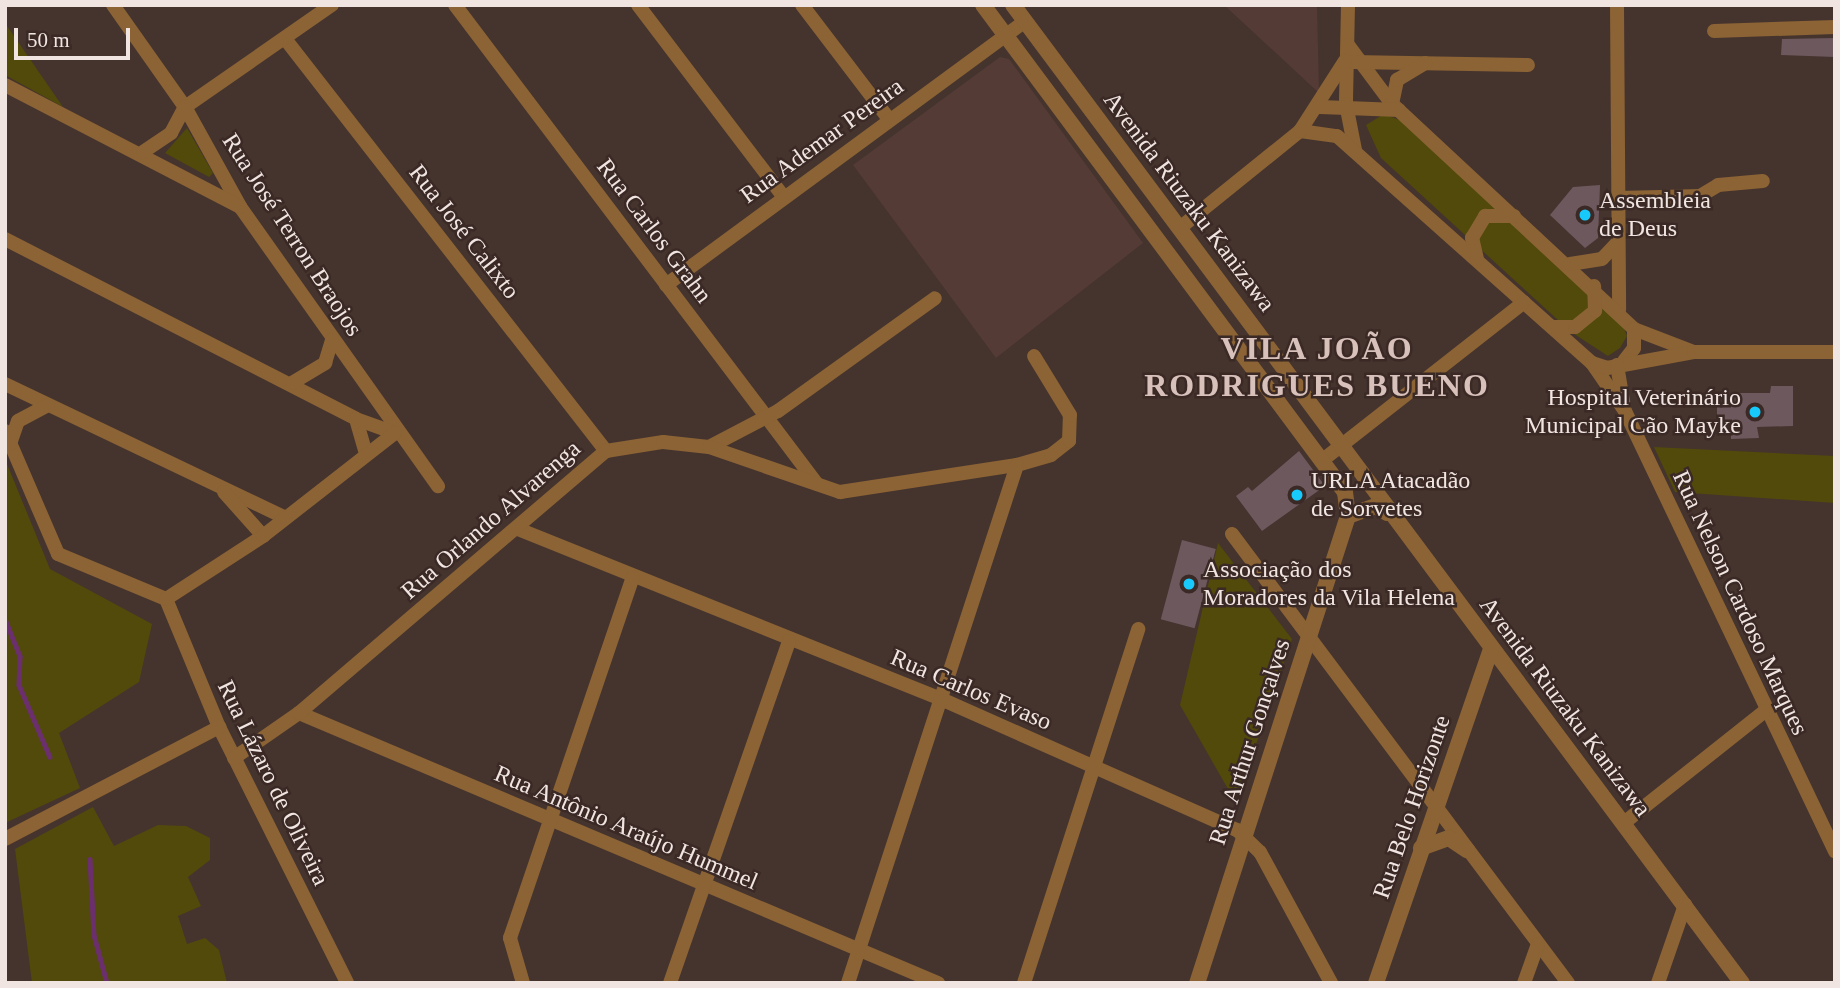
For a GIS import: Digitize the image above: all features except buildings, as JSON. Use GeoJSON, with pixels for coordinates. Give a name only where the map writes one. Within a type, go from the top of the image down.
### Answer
{"type":"FeatureCollection","features":[{"type":"Feature","properties":{"kind":"street","name":"Rua José Terron Braojos"},"geometry":{"type":"LineString","coordinates":[[113,5],[185,107],[241,208],[395,433],[438,486]]}},
{"type":"Feature","properties":{"kind":"street"},"geometry":{"type":"LineString","coordinates":[[143,152],[171,133],[185,107],[332,5]]}},
{"type":"Feature","properties":{"kind":"street","name":"Rua Carlos Grahn"},"geometry":{"type":"LineString","coordinates":[[455,5],[817,485]]}},
{"type":"Feature","properties":{"kind":"street"},"geometry":{"type":"LineString","coordinates":[[638,5],[784,197]]}},
{"type":"Feature","properties":{"kind":"street"},"geometry":{"type":"LineString","coordinates":[[802,5],[889,119]]}},
{"type":"Feature","properties":{"kind":"street"},"geometry":{"type":"LineString","coordinates":[[983,5],[1324,459],[1345,492],[1348,516],[1376,506],[1387,513]]}},
{"type":"Feature","properties":{"kind":"street","name":"Avenida Riuzaku Kanizawa"},"geometry":{"type":"LineString","coordinates":[[1013,5],[1181,227],[1387,513],[1625,822],[1742,983]]}},
{"type":"Feature","properties":{"kind":"street"},"geometry":{"type":"LineString","coordinates":[[1348,5],[1349,64],[1346,104],[1355,150]]}},
{"type":"Feature","properties":{"kind":"street"},"geometry":{"type":"LineString","coordinates":[[1617,5],[1619,310]]}},
{"type":"Feature","properties":{"kind":"street"},"geometry":{"type":"LineString","coordinates":[[1006,36],[1025,21]]}},
{"type":"Feature","properties":{"kind":"street"},"geometry":{"type":"LineString","coordinates":[[1714,31],[1835,27]]}},
{"type":"Feature","properties":{"kind":"street","name":"Rua Ademar Pereira"},"geometry":{"type":"LineString","coordinates":[[666,285],[889,119],[1006,36]]}},
{"type":"Feature","properties":{"kind":"street","name":"Rua José Calixto"},"geometry":{"type":"LineString","coordinates":[[285,40],[606,451]]}},
{"type":"Feature","properties":{"kind":"street"},"geometry":{"type":"LineString","coordinates":[[1349,64],[1430,61],[1528,65]]}},
{"type":"Feature","properties":{"kind":"street"},"geometry":{"type":"LineString","coordinates":[[1389,107],[1398,79],[1430,61]]}},
{"type":"Feature","properties":{"kind":"street"},"geometry":{"type":"LineString","coordinates":[[1181,227],[1300,131],[1349,64]]}},
{"type":"Feature","properties":{"kind":"street"},"geometry":{"type":"LineString","coordinates":[[1349,64],[1389,107],[1593,285],[1634,329],[1694,352]]}},
{"type":"Feature","properties":{"kind":"street"},"geometry":{"type":"LineString","coordinates":[[5,85],[143,152],[241,208]]}},
{"type":"Feature","properties":{"kind":"street"},"geometry":{"type":"LineString","coordinates":[[1320,107],[1346,104],[1389,107]]}},
{"type":"Feature","properties":{"kind":"street"},"geometry":{"type":"LineString","coordinates":[[1355,150],[1358,119],[1389,107]]}},
{"type":"Feature","properties":{"kind":"street","name":"Rua Nelson Cardoso Marques"},"geometry":{"type":"LineString","coordinates":[[1300,131],[1337,136],[1355,150],[1592,363],[1625,411],[1765,712],[1835,851]]}},
{"type":"Feature","properties":{"kind":"street"},"geometry":{"type":"LineString","coordinates":[[1618,198],[1700,196],[1718,185],[1763,181]]}},
{"type":"Feature","properties":{"kind":"street"},"geometry":{"type":"LineString","coordinates":[[1477,259],[1472,238],[1485,216],[1515,216]]}},
{"type":"Feature","properties":{"kind":"street"},"geometry":{"type":"LineString","coordinates":[[5,239],[292,383],[356,419],[395,433]]}},
{"type":"Feature","properties":{"kind":"street"},"geometry":{"type":"LineString","coordinates":[[1570,264],[1602,259],[1618,240]]}},
{"type":"Feature","properties":{"kind":"street"},"geometry":{"type":"LineString","coordinates":[[1552,326],[1575,327],[1595,311],[1593,285]]}},
{"type":"Feature","properties":{"kind":"street"},"geometry":{"type":"LineString","coordinates":[[709,447],[767,418],[935,298]]}},
{"type":"Feature","properties":{"kind":"street"},"geometry":{"type":"LineString","coordinates":[[1324,459],[1524,302]]}},
{"type":"Feature","properties":{"kind":"street"},"geometry":{"type":"LineString","coordinates":[[1620,363],[1633,348],[1634,329]]}},
{"type":"Feature","properties":{"kind":"street"},"geometry":{"type":"LineString","coordinates":[[292,383],[325,363],[332,340]]}},
{"type":"Feature","properties":{"kind":"street"},"geometry":{"type":"LineString","coordinates":[[1592,363],[1620,363],[1694,352],[1835,352]]}},
{"type":"Feature","properties":{"kind":"street","name":"Rua Orlando Alvarenga"},"geometry":{"type":"LineString","coordinates":[[234,758],[299,713],[518,529],[606,451],[663,442],[709,447],[840,492],[1017,465],[1063,450],[1070,415],[1034,356]]}},
{"type":"Feature","properties":{"kind":"street","name":"Rua Nelson Cardoso Marques"},"geometry":{"type":"LineString","coordinates":[[1620,363],[1625,411]]}},
{"type":"Feature","properties":{"kind":"street"},"geometry":{"type":"LineString","coordinates":[[5,384],[286,518]]}},
{"type":"Feature","properties":{"kind":"street"},"geometry":{"type":"LineString","coordinates":[[48,405],[18,421],[8,438],[58,554],[166,599],[263,536],[395,433]]}},
{"type":"Feature","properties":{"kind":"street"},"geometry":{"type":"LineString","coordinates":[[356,419],[366,454]]}},
{"type":"Feature","properties":{"kind":"street"},"geometry":{"type":"LineString","coordinates":[[848,983],[1017,465]]}},
{"type":"Feature","properties":{"kind":"street"},"geometry":{"type":"LineString","coordinates":[[212,483],[238,503],[263,536]]}},
{"type":"Feature","properties":{"kind":"street","name":"Rua Arthur Gonçalves"},"geometry":{"type":"LineString","coordinates":[[1198,983],[1308,633],[1348,516]]}},
{"type":"Feature","properties":{"kind":"street","name":"Rua Carlos Evaso"},"geometry":{"type":"LineString","coordinates":[[518,529],[941,699],[1244,835],[1261,852],[1331,983]]}},
{"type":"Feature","properties":{"kind":"street"},"geometry":{"type":"LineString","coordinates":[[1232,534],[1308,633],[1435,809],[1568,983]]}},
{"type":"Feature","properties":{"kind":"street"},"geometry":{"type":"LineString","coordinates":[[523,983],[510,938],[547,821],[634,577]]}},
{"type":"Feature","properties":{"kind":"street","name":"Rua Lázaro de Oliveira"},"geometry":{"type":"LineString","coordinates":[[166,599],[219,727],[347,983]]}},
{"type":"Feature","properties":{"kind":"street"},"geometry":{"type":"LineString","coordinates":[[1024,983],[1138,629]]}},
{"type":"Feature","properties":{"kind":"street"},"geometry":{"type":"LineString","coordinates":[[670,983],[789,640]]}},
{"type":"Feature","properties":{"kind":"street","name":"Rua Belo Horizonte"},"geometry":{"type":"LineString","coordinates":[[1376,983],[1492,646]]}},
{"type":"Feature","properties":{"kind":"street"},"geometry":{"type":"LineString","coordinates":[[1625,822],[1765,712]]}},
{"type":"Feature","properties":{"kind":"street","name":"Rua Antônio Araújo Hummel"},"geometry":{"type":"LineString","coordinates":[[299,713],[547,821],[938,983]]}},
{"type":"Feature","properties":{"kind":"street"},"geometry":{"type":"LineString","coordinates":[[5,839],[219,727]]}},
{"type":"Feature","properties":{"kind":"street"},"geometry":{"type":"LineString","coordinates":[[1421,848],[1449,838],[1467,850]]}},
{"type":"Feature","properties":{"kind":"street"},"geometry":{"type":"LineString","coordinates":[[1658,983],[1685,905]]}},
{"type":"Feature","properties":{"kind":"street"},"geometry":{"type":"LineString","coordinates":[[1524,983],[1538,944]]}},
{"type":"Feature","properties":{"kind":"shaded area"},"geometry":{"type":"Polygon","coordinates":[[[1224,5],[1317,5],[1319,93],[1224,5]]]}},
{"type":"Feature","properties":{"kind":"shaded area"},"geometry":{"type":"Polygon","coordinates":[[[5,23],[63,107],[5,75],[5,23]]]}},
{"type":"Feature","properties":{"kind":"shaded area"},"geometry":{"type":"Polygon","coordinates":[[[1000,57],[1009,59],[1143,243],[996,358],[853,165],[1000,57]]]}},
{"type":"Feature","properties":{"kind":"shaded area"},"geometry":{"type":"Polygon","coordinates":[[[1384,114],[1402,121],[1623,326],[1627,336],[1620,348],[1608,356],[1571,332],[1381,158],[1366,125],[1384,114]]]}},
{"type":"Feature","properties":{"kind":"shaded area"},"geometry":{"type":"Polygon","coordinates":[[[187,128],[213,173],[209,177],[165,153],[187,128]]]}},
{"type":"Feature","properties":{"kind":"shaded area"},"geometry":{"type":"Polygon","coordinates":[[[1654,447],[1835,456],[1835,503],[1675,492],[1654,447]]]}},
{"type":"Feature","properties":{"kind":"shaded area"},"geometry":{"type":"Polygon","coordinates":[[[5,459],[50,569],[152,624],[139,682],[59,733],[80,788],[5,823],[5,459]]]}},
{"type":"Feature","properties":{"kind":"shaded area"},"geometry":{"type":"Polygon","coordinates":[[[1218,543],[1292,639],[1236,803],[1180,705],[1218,543]]]}},
{"type":"Feature","properties":{"kind":"shaded area"},"geometry":{"type":"Polygon","coordinates":[[[93,807],[114,846],[158,825],[186,826],[210,838],[210,860],[188,877],[201,906],[178,916],[187,944],[205,938],[219,950],[227,983],[32,983],[15,849],[93,807]]]}},
{"type":"Feature","properties":{"kind":"waterway"},"geometry":{"type":"LineString","coordinates":[[5,619],[20,656],[19,685],[50,757]]}},
{"type":"Feature","properties":{"kind":"waterway"},"geometry":{"type":"LineString","coordinates":[[90,859],[94,935],[107,983]]}},
{"type":"Feature","properties":{"kind":"place","name":"Assembleia de Deus"},"geometry":{"type":"Point","coordinates":[1585,215]}},
{"type":"Feature","properties":{"kind":"place","name":"Hospital Veterinário Municipal Cão Mayke"},"geometry":{"type":"Point","coordinates":[1755,412]}},
{"type":"Feature","properties":{"kind":"place","name":"URLA Atacadão de Sorvetes"},"geometry":{"type":"Point","coordinates":[1297,495]}},
{"type":"Feature","properties":{"kind":"place","name":"Associação dos Moradores da Vila Helena"},"geometry":{"type":"Point","coordinates":[1189,584]}},
{"type":"Feature","properties":{"kind":"district","name":"VILA JOÃO RODRIGUES BUENO"},"geometry":{"type":"Point","coordinates":[1317,368]}}]}
